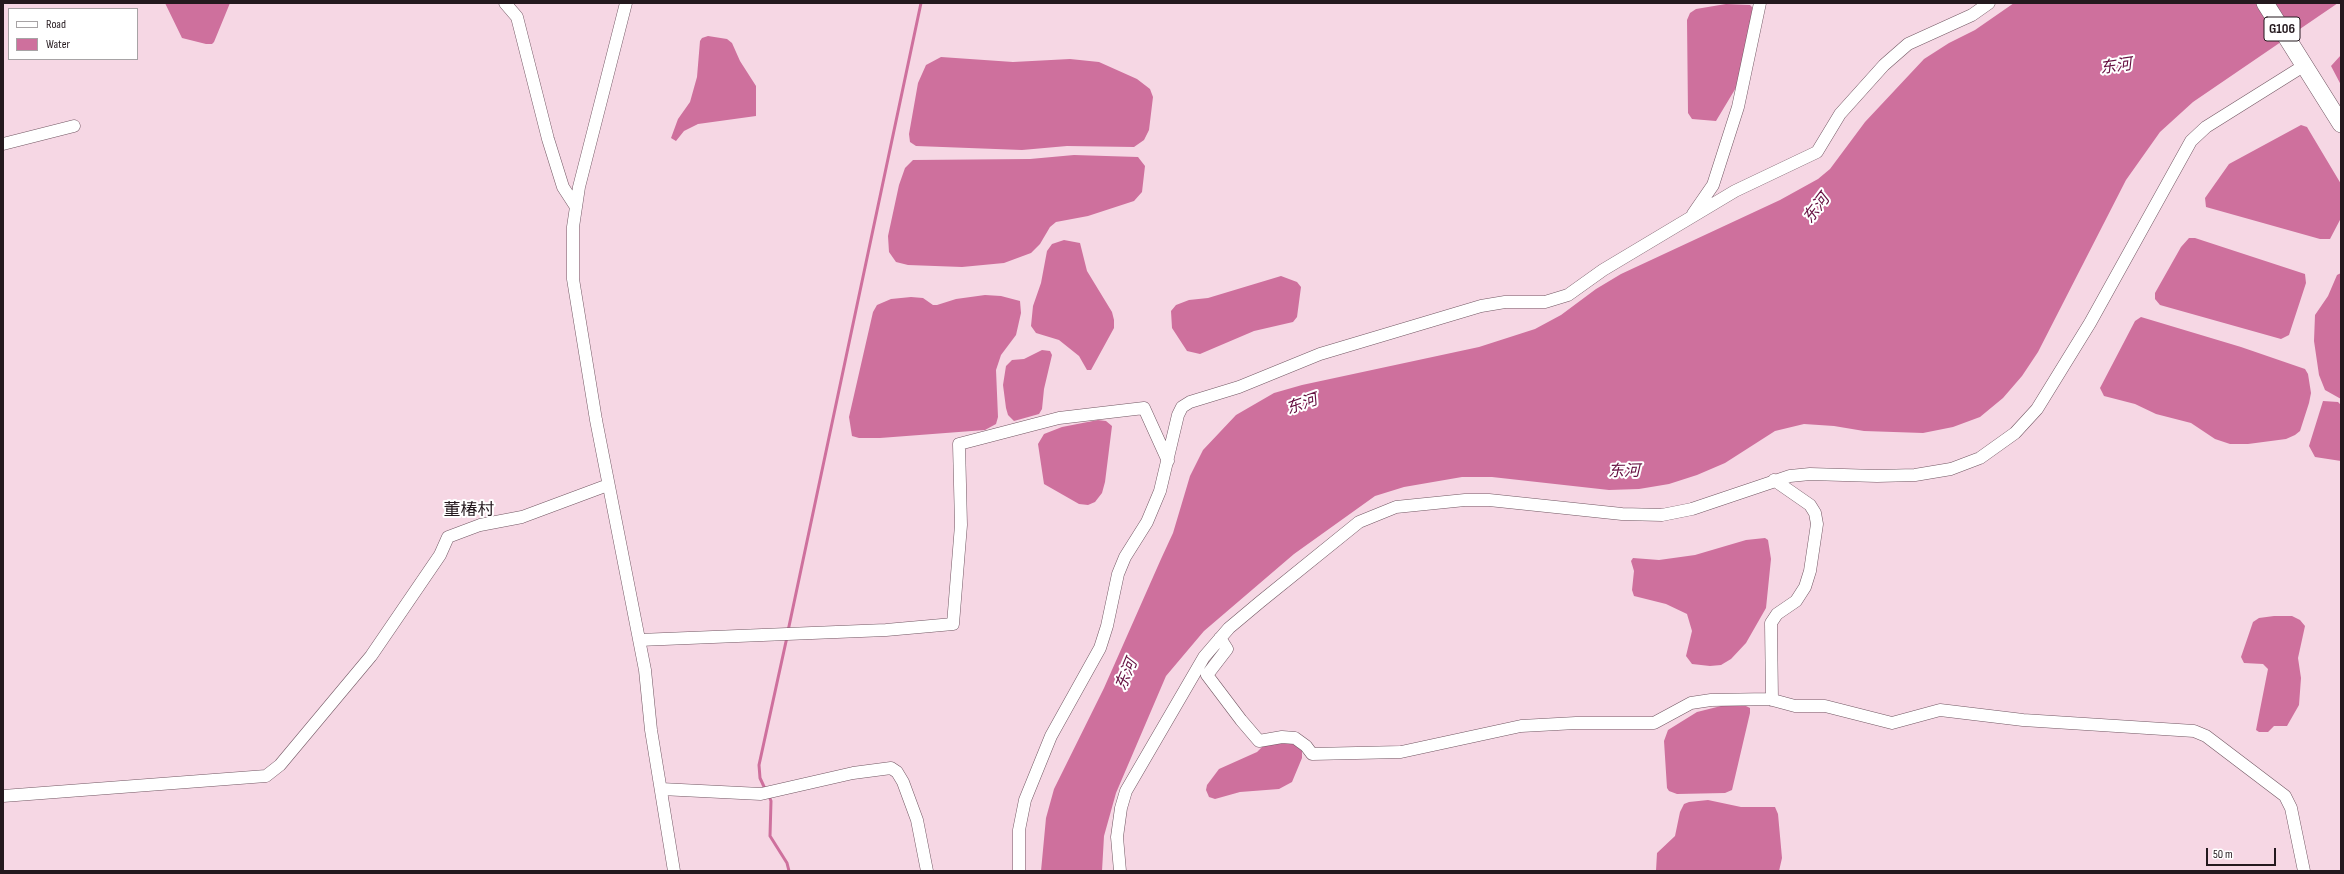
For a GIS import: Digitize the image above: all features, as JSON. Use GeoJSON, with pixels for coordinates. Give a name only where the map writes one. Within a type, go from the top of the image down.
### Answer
{"type":"FeatureCollection","features":[{"type":"Feature","properties":{"kind":"highway","name":"G106"},"geometry":{"type":"LineString","coordinates":[[2265,3],[2341,124]]}},
{"type":"Feature","properties":{"kind":"street"},"geometry":{"type":"LineString","coordinates":[[505,3],[517,17],[550,146],[563,186],[576,206]]}},
{"type":"Feature","properties":{"kind":"street"},"geometry":{"type":"LineString","coordinates":[[626,3],[576,206],[572,247],[574,295],[608,485],[639,640],[673,870]]}},
{"type":"Feature","properties":{"kind":"street"},"geometry":{"type":"LineString","coordinates":[[1691,217],[1713,185],[1738,107],[1760,3]]}},
{"type":"Feature","properties":{"kind":"street"},"geometry":{"type":"LineString","coordinates":[[1019,871],[1019,830],[1025,800],[1051,736],[1100,648],[1107,626],[1118,574],[1154,506],[1168,461],[1180,411],[1190,402],[1239,387],[1320,354],[1481,306],[1505,302],[1545,302],[1568,295],[1602,270],[1691,217],[1761,178],[1818,152],[1840,114],[1884,65],[1908,44],[1972,15],[1989,3]]}},
{"type":"Feature","properties":{"kind":"street"},"geometry":{"type":"LineString","coordinates":[[1120,871],[1117,837],[1121,808],[1126,792],[1137,770],[1204,658],[1220,638],[1260,602],[1347,531],[1369,517],[1382,511],[1417,504],[1478,499],[1622,514],[1662,515],[1692,509],[1774,480],[1810,474],[1898,476],[1937,472],[1980,458],[2014,433],[2037,409],[2090,323],[2191,141],[2206,127],[2301,59]]}},
{"type":"Feature","properties":{"kind":"street"},"geometry":{"type":"LineString","coordinates":[[3,144],[74,126]]}},
{"type":"Feature","properties":{"kind":"street"},"geometry":{"type":"LineString","coordinates":[[639,640],[886,630],[953,624],[961,525],[959,444],[1059,418],[1144,408],[1168,461]]}},
{"type":"Feature","properties":{"kind":"street"},"geometry":{"type":"LineString","coordinates":[[1772,700],[1771,623],[1777,614],[1796,601],[1804,587],[1810,571],[1817,524],[1816,513],[1810,505],[1774,480]]}},
{"type":"Feature","properties":{"kind":"street"},"geometry":{"type":"LineString","coordinates":[[3,796],[261,777],[271,773],[371,656],[440,555],[448,537],[480,525],[522,517],[608,485]]}},
{"type":"Feature","properties":{"kind":"street"},"geometry":{"type":"LineString","coordinates":[[1220,638],[1226,649],[1207,675],[1241,720],[1259,741],[1282,737],[1295,738],[1306,746],[1312,754],[1401,752],[1521,726],[1576,723],[1654,724],[1691,703],[1701,701],[1772,700],[1795,706],[1825,706],[1892,723],[1940,710],[2023,720],[2156,727],[2201,733],[2285,796],[2291,808],[2304,871]]}},
{"type":"Feature","properties":{"kind":"street"},"geometry":{"type":"LineString","coordinates":[[661,789],[753,795],[882,767],[894,770],[903,782],[917,820],[927,871]]}},
{"type":"Feature","properties":{"kind":"water"},"geometry":{"type":"Polygon","coordinates":[[[165,3],[230,3],[214,42],[212,44],[206,44],[182,38],[165,3]]]}},
{"type":"Feature","properties":{"kind":"water","name":"东河"},"geometry":{"type":"Polygon","coordinates":[[[2014,3],[2338,3],[2193,102],[2160,132],[2126,180],[2038,352],[2022,376],[2003,398],[1980,417],[1953,427],[1923,433],[1864,431],[1834,426],[1804,424],[1775,431],[1725,463],[1697,475],[1669,484],[1639,489],[1609,490],[1492,477],[1462,477],[1404,487],[1375,496],[1294,554],[1204,631],[1166,676],[1116,793],[1104,836],[1102,871],[1041,871],[1046,818],[1054,789],[1104,688],[1173,533],[1190,476],[1203,450],[1236,415],[1274,393],[1302,385],[1479,347],[1535,329],[1561,315],[1596,289],[1621,274],[1780,200],[1818,179],[1830,169],[1865,122],[1924,59],[1949,43],[1975,30],[2014,3]]]}},
{"type":"Feature","properties":{"kind":"water"},"geometry":{"type":"Polygon","coordinates":[[[1726,4],[1750,5],[1753,8],[1737,86],[1716,121],[1692,119],[1688,113],[1687,20],[1690,13],[1696,9],[1726,4]]]}},
{"type":"Feature","properties":{"kind":"water"},"geometry":{"type":"Polygon","coordinates":[[[708,36],[727,39],[732,43],[740,61],[756,86],[756,116],[698,124],[684,131],[676,141],[671,138],[678,119],[690,102],[697,77],[700,41],[702,38],[708,36]]]}},
{"type":"Feature","properties":{"kind":"water"},"geometry":{"type":"Polygon","coordinates":[[[2341,55],[2341,85],[2331,66],[2341,55]]]}},
{"type":"Feature","properties":{"kind":"water"},"geometry":{"type":"Polygon","coordinates":[[[941,57],[1013,62],[1070,59],[1099,62],[1137,79],[1150,89],[1153,97],[1149,130],[1144,140],[1134,147],[1067,146],[1022,150],[916,146],[910,142],[909,134],[918,83],[926,65],[941,57]]]}},
{"type":"Feature","properties":{"kind":"water"},"geometry":{"type":"Polygon","coordinates":[[[2301,125],[2307,127],[2341,184],[2341,218],[2330,239],[2320,239],[2206,207],[2205,198],[2229,164],[2301,125]]]}},
{"type":"Feature","properties":{"kind":"water"},"geometry":{"type":"Polygon","coordinates":[[[1074,155],[1138,157],[1145,166],[1142,192],[1134,201],[1088,216],[1056,222],[1050,227],[1040,244],[1031,253],[1004,263],[962,267],[908,265],[896,262],[889,252],[888,236],[899,185],[905,168],[913,160],[1030,159],[1074,155]]]}},
{"type":"Feature","properties":{"kind":"water"},"geometry":{"type":"Polygon","coordinates":[[[2189,238],[2195,238],[2305,274],[2306,283],[2289,335],[2281,339],[2160,305],[2155,299],[2155,293],[2181,247],[2189,238]]]}},
{"type":"Feature","properties":{"kind":"water"},"geometry":{"type":"Polygon","coordinates":[[[1064,240],[1080,243],[1087,271],[1112,312],[1114,320],[1114,328],[1091,370],[1087,370],[1079,356],[1059,340],[1036,333],[1031,326],[1033,306],[1041,283],[1047,251],[1052,244],[1064,240]]]}},
{"type":"Feature","properties":{"kind":"water"},"geometry":{"type":"Polygon","coordinates":[[[2341,273],[2341,399],[2325,390],[2319,375],[2314,341],[2315,315],[2328,296],[2337,275],[2341,273]]]}},
{"type":"Feature","properties":{"kind":"water"},"geometry":{"type":"Polygon","coordinates":[[[1281,276],[1297,282],[1301,287],[1297,317],[1293,322],[1254,331],[1200,354],[1187,351],[1172,328],[1171,311],[1176,305],[1189,300],[1208,298],[1281,276]]]}},
{"type":"Feature","properties":{"kind":"water"},"geometry":{"type":"Polygon","coordinates":[[[985,295],[1001,296],[1020,301],[1021,313],[1016,335],[1001,355],[996,370],[998,417],[996,424],[985,430],[880,438],[859,438],[852,436],[849,417],[873,312],[877,305],[891,299],[911,297],[923,298],[933,305],[937,305],[956,299],[985,295]]]}},
{"type":"Feature","properties":{"kind":"water"},"geometry":{"type":"Polygon","coordinates":[[[2141,317],[2241,347],[2305,369],[2308,374],[2311,393],[2300,431],[2286,439],[2248,444],[2230,444],[2215,439],[2191,423],[2156,414],[2135,404],[2104,396],[2100,388],[2135,321],[2141,317]]]}},
{"type":"Feature","properties":{"kind":"water"},"geometry":{"type":"Polygon","coordinates":[[[1042,350],[1050,351],[1052,355],[1044,389],[1042,409],[1039,414],[1014,421],[1008,415],[1006,408],[1003,385],[1006,366],[1012,360],[1024,359],[1042,350]]]}},
{"type":"Feature","properties":{"kind":"water"},"geometry":{"type":"Polygon","coordinates":[[[2323,401],[2338,402],[2341,405],[2341,461],[2315,457],[2309,446],[2323,401]]]}},
{"type":"Feature","properties":{"kind":"water"},"geometry":{"type":"Polygon","coordinates":[[[1098,420],[1106,421],[1112,426],[1105,482],[1102,493],[1095,502],[1088,505],[1079,504],[1044,484],[1038,444],[1044,434],[1062,427],[1098,420]]]}},
{"type":"Feature","properties":{"kind":"water"},"geometry":{"type":"Polygon","coordinates":[[[1765,538],[1768,540],[1771,559],[1766,608],[1746,643],[1731,659],[1721,665],[1710,666],[1692,664],[1686,656],[1692,631],[1687,614],[1666,604],[1634,596],[1632,590],[1634,571],[1631,561],[1633,558],[1659,560],[1695,555],[1746,540],[1765,538]]]}},
{"type":"Feature","properties":{"kind":"water"},"geometry":{"type":"Polygon","coordinates":[[[2292,616],[2300,620],[2305,626],[2298,658],[2301,678],[2299,705],[2287,726],[2274,726],[2268,732],[2259,732],[2256,730],[2268,669],[2263,664],[2244,663],[2241,657],[2253,622],[2259,618],[2292,616]]]}},
{"type":"Feature","properties":{"kind":"water"},"geometry":{"type":"Polygon","coordinates":[[[1725,705],[1746,706],[1750,708],[1732,790],[1725,793],[1677,794],[1669,791],[1667,788],[1664,741],[1668,730],[1697,712],[1725,705]]]}},
{"type":"Feature","properties":{"kind":"water"},"geometry":{"type":"Polygon","coordinates":[[[1277,741],[1294,744],[1302,751],[1302,758],[1292,782],[1279,789],[1240,792],[1215,799],[1209,797],[1206,790],[1207,785],[1219,769],[1257,752],[1264,745],[1277,741]]]}},
{"type":"Feature","properties":{"kind":"water"},"geometry":{"type":"Polygon","coordinates":[[[1708,800],[1741,807],[1775,807],[1778,814],[1782,858],[1779,871],[1656,871],[1657,853],[1675,836],[1680,812],[1684,804],[1708,800]]]}},
{"type":"Feature","properties":{"kind":"waterway"},"geometry":{"type":"LineString","coordinates":[[788,631],[921,3]]}},
{"type":"Feature","properties":{"kind":"waterway"},"geometry":{"type":"LineString","coordinates":[[766,791],[760,778],[759,765],[787,637]]}},
{"type":"Feature","properties":{"kind":"waterway"},"geometry":{"type":"LineString","coordinates":[[769,796],[771,801],[770,836],[787,863],[789,871]]}},
{"type":"Feature","properties":{"kind":"district","name":"董椿村"},"geometry":{"type":"Point","coordinates":[469,511]}}]}
